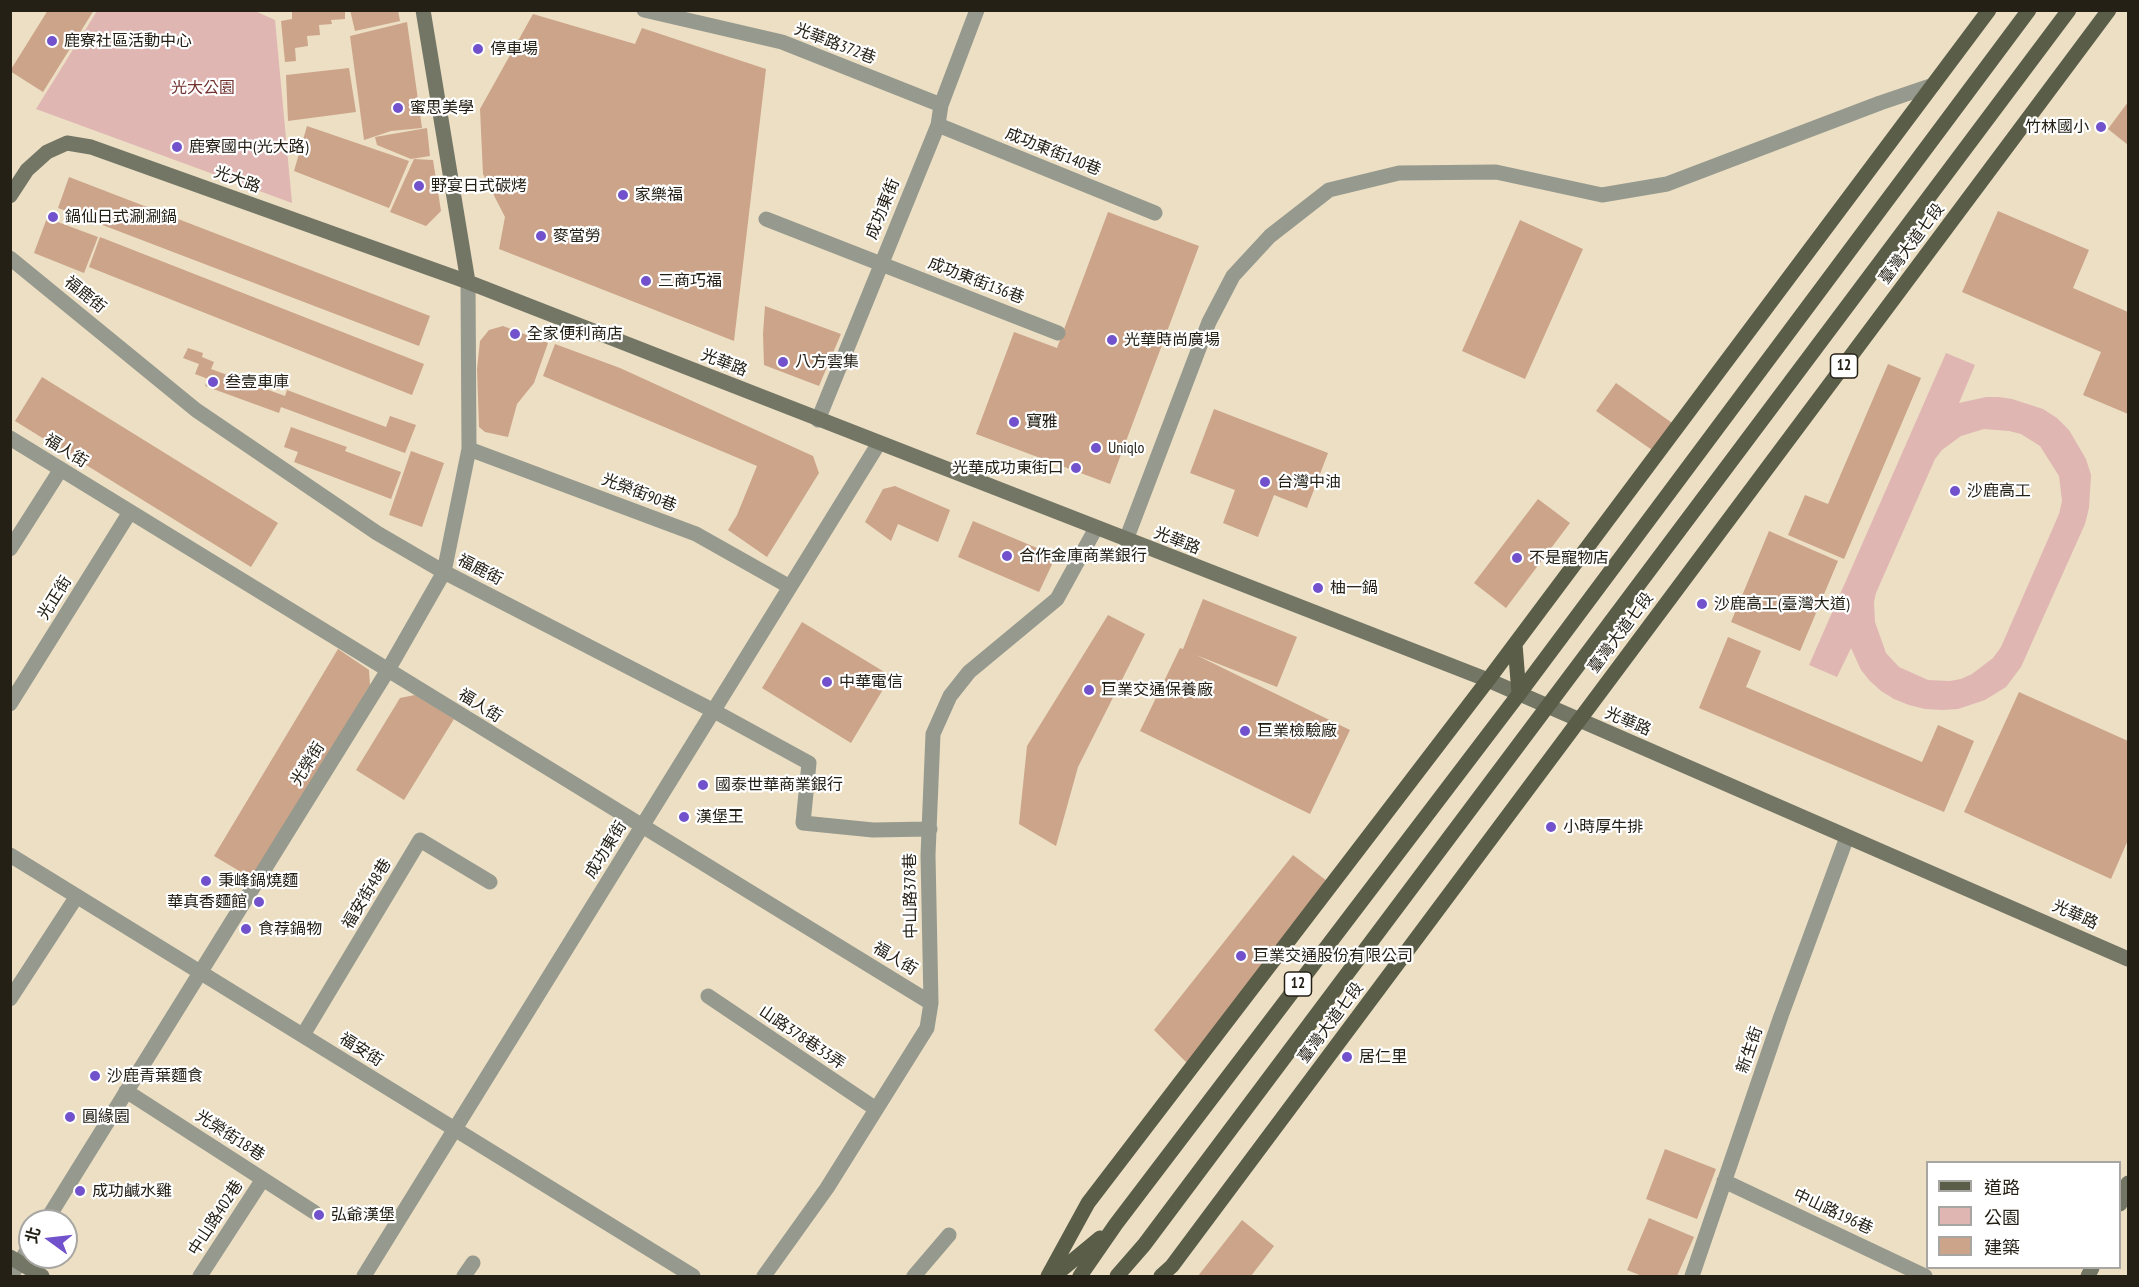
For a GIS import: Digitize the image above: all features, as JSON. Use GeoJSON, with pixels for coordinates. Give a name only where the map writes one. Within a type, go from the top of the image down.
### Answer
{"type":"FeatureCollection","features":[{"type":"Feature","properties":{"kind":"main road","name":"12"},"geometry":{"type":"LineString","coordinates":[[1048,1276],[1088,1203],[1488,680],[1989,10]]}},
{"type":"Feature","properties":{"kind":"main road","name":"12"},"geometry":{"type":"LineString","coordinates":[[1080,1276],[1116,1224],[1519,694],[2029,10]]}},
{"type":"Feature","properties":{"kind":"main road","name":"臺灣大道七段"},"geometry":{"type":"LineString","coordinates":[[1117,1276],[1144,1245],[1549,707],[2069,10]]}},
{"type":"Feature","properties":{"kind":"main road","name":"臺灣大道七段"},"geometry":{"type":"LineString","coordinates":[[1161,1276],[1179,1257],[2109,10]]}},
{"type":"Feature","properties":{"kind":"main road"},"geometry":{"type":"LineString","coordinates":[[1515,644],[1519,694]]}},
{"type":"Feature","properties":{"kind":"main road","name":"12"},"geometry":{"type":"LineString","coordinates":[[1054,1276],[1116,1224]]}},
{"type":"Feature","properties":{"kind":"main road","name":"臺灣大道七段"},"geometry":{"type":"LineString","coordinates":[[1130,1276],[1144,1245]]}},
{"type":"Feature","properties":{"kind":"street"},"geometry":{"type":"LineString","coordinates":[[423,10],[468,282]]}},
{"type":"Feature","properties":{"kind":"street","name":"光華路372巷"},"geometry":{"type":"LineString","coordinates":[[644,10],[782,42],[940,105]]}},
{"type":"Feature","properties":{"kind":"street","name":"成功東街"},"geometry":{"type":"LineString","coordinates":[[818,420],[938,125],[940,105],[977,10]]}},
{"type":"Feature","properties":{"kind":"street"},"geometry":{"type":"LineString","coordinates":[[1126,540],[1209,322],[1233,276],[1270,236],[1329,190],[1399,173],[1496,172],[1602,195],[1667,184],[1933,85]]}},
{"type":"Feature","properties":{"kind":"street","name":"成功東街140巷"},"geometry":{"type":"LineString","coordinates":[[938,125],[1155,213]]}},
{"type":"Feature","properties":{"kind":"street","name":"光大路"},"geometry":{"type":"LineString","coordinates":[[10,196],[27,170],[47,152],[68,143],[91,147],[468,282]]}},
{"type":"Feature","properties":{"kind":"street","name":"成功東街136巷"},"geometry":{"type":"LineString","coordinates":[[766,219],[1058,333]]}},
{"type":"Feature","properties":{"kind":"street","name":"福鹿街"},"geometry":{"type":"LineString","coordinates":[[10,258],[196,410],[377,533],[444,572],[714,711],[809,763],[803,823],[873,830],[930,829]]}},
{"type":"Feature","properties":{"kind":"street","name":"光華路"},"geometry":{"type":"LineString","coordinates":[[468,282],[1488,680],[2124,957]]}},
{"type":"Feature","properties":{"kind":"street","name":"光榮街"},"geometry":{"type":"LineString","coordinates":[[53,1209],[388,670],[444,572],[469,449],[468,282]]}},
{"type":"Feature","properties":{"kind":"street","name":"福人街"},"geometry":{"type":"LineString","coordinates":[[10,438],[932,1003]]}},
{"type":"Feature","properties":{"kind":"street","name":"成功東街"},"geometry":{"type":"LineString","coordinates":[[364,1276],[879,443]]}},
{"type":"Feature","properties":{"kind":"street","name":"光榮街90巷"},"geometry":{"type":"LineString","coordinates":[[469,449],[696,534],[790,587]]}},
{"type":"Feature","properties":{"kind":"street"},"geometry":{"type":"LineString","coordinates":[[10,549],[61,469]]}},
{"type":"Feature","properties":{"kind":"street","name":"光正街"},"geometry":{"type":"LineString","coordinates":[[10,704],[130,512]]}},
{"type":"Feature","properties":{"kind":"street","name":"中山路378巷"},"geometry":{"type":"LineString","coordinates":[[764,1276],[827,1188],[927,1028],[932,1003],[928,855],[933,734],[950,696],[969,672],[1057,599],[1096,528]]}},
{"type":"Feature","properties":{"kind":"street","name":"新生街"},"geometry":{"type":"LineString","coordinates":[[1692,1276],[1781,1016],[1846,837]]}},
{"type":"Feature","properties":{"kind":"street","name":"福安街48巷"},"geometry":{"type":"LineString","coordinates":[[303,1035],[420,840],[490,882]]}},
{"type":"Feature","properties":{"kind":"street","name":"福安街"},"geometry":{"type":"LineString","coordinates":[[10,855],[693,1276]]}},
{"type":"Feature","properties":{"kind":"street"},"geometry":{"type":"LineString","coordinates":[[10,999],[77,896]]}},
{"type":"Feature","properties":{"kind":"street","name":"山路378巷33弄"},"geometry":{"type":"LineString","coordinates":[[708,996],[876,1109]]}},
{"type":"Feature","properties":{"kind":"street","name":"光榮街18巷"},"geometry":{"type":"LineString","coordinates":[[126,1091],[314,1212]]}},
{"type":"Feature","properties":{"kind":"street","name":"中山路402巷"},"geometry":{"type":"LineString","coordinates":[[200,1276],[263,1179]]}},
{"type":"Feature","properties":{"kind":"street","name":"中山路196巷"},"geometry":{"type":"LineString","coordinates":[[1725,1181],[1925,1276]]}},
{"type":"Feature","properties":{"kind":"street"},"geometry":{"type":"LineString","coordinates":[[2121,1202],[2128,1184]]}},
{"type":"Feature","properties":{"kind":"street"},"geometry":{"type":"LineString","coordinates":[[914,1276],[949,1235]]}},
{"type":"Feature","properties":{"kind":"street"},"geometry":{"type":"LineString","coordinates":[[11,1276],[15,1260],[42,1276]]}},
{"type":"Feature","properties":{"kind":"street"},"geometry":{"type":"LineString","coordinates":[[464,1276],[473,1263]]}},
{"type":"Feature","properties":{"kind":"green space","name":"光大公園"},"geometry":{"type":"Polygon","coordinates":[[[97,11],[255,11],[275,20],[292,203],[36,109],[97,11]]]}},
{"type":"Feature","properties":{"kind":"green space"},"geometry":{"type":"Polygon","coordinates":[[[1946,353],[1975,365],[1959,403],[1986,397],[2012,399],[2043,409],[2069,430],[2086,459],[2091,475],[2089,508],[2085,524],[2021,667],[2006,687],[1985,700],[1958,709],[1925,709],[1894,699],[1881,691],[1861,670],[1851,648],[1837,677],[1809,665],[1946,353]],[[1984,429],[1961,436],[1942,450],[1935,459],[1876,593],[1875,622],[1886,653],[1899,667],[1928,680],[1961,679],[1972,674],[1993,658],[2001,647],[2059,514],[2062,501],[2059,476],[2040,446],[2021,434],[1984,429]]]}},
{"type":"Feature","properties":{"kind":"building","name":"鹿寮社區活動中心"},"geometry":{"type":"Polygon","coordinates":[[[48,10],[94,10],[43,92],[10,71],[48,10]]]}},
{"type":"Feature","properties":{"kind":"building"},"geometry":{"type":"Polygon","coordinates":[[[345,10],[345,19],[331,20],[332,24],[319,25],[320,35],[307,36],[308,46],[295,48],[296,61],[285,62],[281,21],[292,19],[292,11],[345,10]]]}},
{"type":"Feature","properties":{"kind":"building"},"geometry":{"type":"Polygon","coordinates":[[[350,10],[398,10],[400,21],[355,31],[350,10]]]}},
{"type":"Feature","properties":{"kind":"building","name":"家樂福"},"geometry":{"type":"Polygon","coordinates":[[[533,14],[635,44],[642,28],[766,69],[734,341],[499,249],[505,217],[483,174],[480,109],[533,14]]]}},
{"type":"Feature","properties":{"kind":"building"},"geometry":{"type":"Polygon","coordinates":[[[407,22],[422,128],[391,131],[364,140],[350,36],[407,22]]]}},
{"type":"Feature","properties":{"kind":"building"},"geometry":{"type":"Polygon","coordinates":[[[349,68],[356,112],[288,121],[286,75],[349,68]]]}},
{"type":"Feature","properties":{"kind":"building"},"geometry":{"type":"Polygon","coordinates":[[[2128,102],[2128,145],[2108,129],[2128,102]]]}},
{"type":"Feature","properties":{"kind":"building"},"geometry":{"type":"Polygon","coordinates":[[[307,126],[409,161],[389,208],[294,171],[307,126]]]}},
{"type":"Feature","properties":{"kind":"building"},"geometry":{"type":"Polygon","coordinates":[[[427,128],[430,156],[411,159],[377,145],[375,137],[427,128]]]}},
{"type":"Feature","properties":{"kind":"building","name":"野宴日式碳烤"},"geometry":{"type":"Polygon","coordinates":[[[414,159],[433,160],[441,211],[426,226],[390,212],[414,159]]]}},
{"type":"Feature","properties":{"kind":"building"},"geometry":{"type":"Polygon","coordinates":[[[69,177],[430,316],[419,346],[58,208],[69,177]]]}},
{"type":"Feature","properties":{"kind":"building"},"geometry":{"type":"Polygon","coordinates":[[[1998,211],[2089,250],[2073,288],[2128,312],[2128,414],[2083,395],[2101,352],[1962,292],[1998,211]]]}},
{"type":"Feature","properties":{"kind":"building","name":"光華時尚廣場"},"geometry":{"type":"Polygon","coordinates":[[[1108,212],[1199,246],[1110,484],[976,434],[1014,332],[1057,348],[1108,212]]]}},
{"type":"Feature","properties":{"kind":"building"},"geometry":{"type":"Polygon","coordinates":[[[47,218],[98,237],[84,273],[34,253],[47,218]]]}},
{"type":"Feature","properties":{"kind":"building"},"geometry":{"type":"Polygon","coordinates":[[[1520,220],[1583,249],[1525,379],[1462,351],[1520,220]]]}},
{"type":"Feature","properties":{"kind":"building"},"geometry":{"type":"Polygon","coordinates":[[[100,237],[424,364],[412,395],[89,267],[100,237]]]}},
{"type":"Feature","properties":{"kind":"building"},"geometry":{"type":"Polygon","coordinates":[[[765,306],[841,334],[819,386],[764,365],[765,306]]]}},
{"type":"Feature","properties":{"kind":"building"},"geometry":{"type":"Polygon","coordinates":[[[503,326],[548,343],[534,383],[517,404],[508,437],[485,432],[479,427],[477,369],[480,341],[489,330],[503,326]]]}},
{"type":"Feature","properties":{"kind":"building"},"geometry":{"type":"Polygon","coordinates":[[[555,344],[620,368],[813,456],[819,473],[767,557],[728,530],[737,515],[757,466],[543,376],[555,344]]]}},
{"type":"Feature","properties":{"kind":"building"},"geometry":{"type":"Polygon","coordinates":[[[188,348],[203,353],[202,357],[214,362],[211,369],[285,396],[287,390],[386,427],[390,416],[416,425],[405,453],[281,407],[279,413],[205,386],[208,379],[195,374],[199,364],[183,358],[188,348]]]}},
{"type":"Feature","properties":{"kind":"building"},"geometry":{"type":"Polygon","coordinates":[[[1888,364],[1921,378],[1844,559],[1788,535],[1805,495],[1828,504],[1888,364]]]}},
{"type":"Feature","properties":{"kind":"building"},"geometry":{"type":"Polygon","coordinates":[[[42,377],[278,523],[251,567],[15,421],[42,377]]]}},
{"type":"Feature","properties":{"kind":"building"},"geometry":{"type":"Polygon","coordinates":[[[1616,383],[1675,425],[1655,452],[1596,411],[1616,383]]]}},
{"type":"Feature","properties":{"kind":"building","name":"台灣中油"},"geometry":{"type":"Polygon","coordinates":[[[1214,409],[1328,453],[1307,508],[1274,495],[1258,537],[1223,523],[1235,490],[1190,473],[1214,409]]]}},
{"type":"Feature","properties":{"kind":"building"},"geometry":{"type":"Polygon","coordinates":[[[291,427],[347,447],[345,451],[401,472],[391,499],[294,462],[298,452],[284,447],[291,427]]]}},
{"type":"Feature","properties":{"kind":"building"},"geometry":{"type":"Polygon","coordinates":[[[411,451],[444,463],[422,527],[389,515],[411,451]]]}},
{"type":"Feature","properties":{"kind":"building"},"geometry":{"type":"Polygon","coordinates":[[[895,486],[950,510],[938,542],[898,524],[891,541],[865,522],[883,489],[895,486]]]}},
{"type":"Feature","properties":{"kind":"building"},"geometry":{"type":"Polygon","coordinates":[[[1538,499],[1570,523],[1506,608],[1474,583],[1538,499]]]}},
{"type":"Feature","properties":{"kind":"building","name":"合作金庫商業銀行"},"geometry":{"type":"Polygon","coordinates":[[[973,521],[1056,556],[1039,592],[958,557],[973,521]]]}},
{"type":"Feature","properties":{"kind":"building"},"geometry":{"type":"Polygon","coordinates":[[[1769,531],[1838,561],[1800,651],[1731,622],[1769,531]]]}},
{"type":"Feature","properties":{"kind":"building","name":"巨業檢驗廠"},"geometry":{"type":"Polygon","coordinates":[[[1203,599],[1297,637],[1277,687],[1196,655],[1350,730],[1310,814],[1140,731],[1180,648],[1183,649],[1203,599]]]}},
{"type":"Feature","properties":{"kind":"building","name":"巨業交通保養廠"},"geometry":{"type":"Polygon","coordinates":[[[1108,615],[1145,634],[1078,767],[1056,846],[1019,824],[1027,746],[1108,615]]]}},
{"type":"Feature","properties":{"kind":"building","name":"中華電信"},"geometry":{"type":"Polygon","coordinates":[[[802,622],[891,676],[851,743],[762,688],[802,622]]]}},
{"type":"Feature","properties":{"kind":"building"},"geometry":{"type":"Polygon","coordinates":[[[1728,637],[1761,651],[1746,687],[1922,762],[1938,725],[1974,741],[1944,812],[1699,708],[1728,637]]]}},
{"type":"Feature","properties":{"kind":"building"},"geometry":{"type":"Polygon","coordinates":[[[338,649],[369,670],[370,685],[253,879],[214,856],[338,649]]]}},
{"type":"Feature","properties":{"kind":"building"},"geometry":{"type":"Polygon","coordinates":[[[2019,692],[2128,741],[2128,840],[2111,879],[1964,812],[2019,692]]]}},
{"type":"Feature","properties":{"kind":"building"},"geometry":{"type":"Polygon","coordinates":[[[415,695],[454,719],[404,800],[356,770],[400,698],[415,695]]]}},
{"type":"Feature","properties":{"kind":"building","name":"巨業交通股份有限公司"},"geometry":{"type":"Polygon","coordinates":[[[1293,855],[1327,881],[1187,1063],[1154,1030],[1293,855]]]}},
{"type":"Feature","properties":{"kind":"building"},"geometry":{"type":"Polygon","coordinates":[[[1665,1149],[1716,1169],[1697,1219],[1646,1199],[1665,1149]]]}},
{"type":"Feature","properties":{"kind":"building"},"geometry":{"type":"Polygon","coordinates":[[[1649,1218],[1694,1237],[1677,1276],[1642,1276],[1627,1270],[1649,1218]]]}},
{"type":"Feature","properties":{"kind":"building"},"geometry":{"type":"Polygon","coordinates":[[[1242,1220],[1274,1246],[1251,1276],[1198,1276],[1242,1220]]]}},
{"type":"Feature","properties":{"kind":"place","name":"鹿寮社區活動中心"},"geometry":{"type":"Point","coordinates":[52,41]}},
{"type":"Feature","properties":{"kind":"place","name":"停車場"},"geometry":{"type":"Point","coordinates":[478,49]}},
{"type":"Feature","properties":{"kind":"place","name":"蜜思美學"},"geometry":{"type":"Point","coordinates":[398,108]}},
{"type":"Feature","properties":{"kind":"place","name":"竹林國小"},"geometry":{"type":"Point","coordinates":[2101,127]}},
{"type":"Feature","properties":{"kind":"place","name":"鹿寮國中(光大路)"},"geometry":{"type":"Point","coordinates":[177,147]}},
{"type":"Feature","properties":{"kind":"place","name":"野宴日式碳烤"},"geometry":{"type":"Point","coordinates":[419,186]}},
{"type":"Feature","properties":{"kind":"place","name":"家樂福"},"geometry":{"type":"Point","coordinates":[623,195]}},
{"type":"Feature","properties":{"kind":"place","name":"鍋仙日式涮涮鍋"},"geometry":{"type":"Point","coordinates":[53,217]}},
{"type":"Feature","properties":{"kind":"place","name":"麥當勞"},"geometry":{"type":"Point","coordinates":[541,236]}},
{"type":"Feature","properties":{"kind":"place","name":"三商巧福"},"geometry":{"type":"Point","coordinates":[646,281]}},
{"type":"Feature","properties":{"kind":"place","name":"全家便利商店"},"geometry":{"type":"Point","coordinates":[515,334]}},
{"type":"Feature","properties":{"kind":"place","name":"光華時尚廣場"},"geometry":{"type":"Point","coordinates":[1112,340]}},
{"type":"Feature","properties":{"kind":"place","name":"八方雲集"},"geometry":{"type":"Point","coordinates":[783,362]}},
{"type":"Feature","properties":{"kind":"place","name":"叁壹車庫"},"geometry":{"type":"Point","coordinates":[213,382]}},
{"type":"Feature","properties":{"kind":"place","name":"寶雅"},"geometry":{"type":"Point","coordinates":[1014,422]}},
{"type":"Feature","properties":{"kind":"place","name":"Uniqlo"},"geometry":{"type":"Point","coordinates":[1096,448]}},
{"type":"Feature","properties":{"kind":"place","name":"光華成功東街口"},"geometry":{"type":"Point","coordinates":[1076,468]}},
{"type":"Feature","properties":{"kind":"place","name":"台灣中油"},"geometry":{"type":"Point","coordinates":[1265,482]}},
{"type":"Feature","properties":{"kind":"place","name":"沙鹿高工"},"geometry":{"type":"Point","coordinates":[1955,491]}},
{"type":"Feature","properties":{"kind":"place","name":"合作金庫商業銀行"},"geometry":{"type":"Point","coordinates":[1007,556]}},
{"type":"Feature","properties":{"kind":"place","name":"不是寵物店"},"geometry":{"type":"Point","coordinates":[1517,558]}},
{"type":"Feature","properties":{"kind":"place","name":"柚一鍋"},"geometry":{"type":"Point","coordinates":[1318,588]}},
{"type":"Feature","properties":{"kind":"place","name":"沙鹿高工(臺灣大道)"},"geometry":{"type":"Point","coordinates":[1702,604]}},
{"type":"Feature","properties":{"kind":"place","name":"中華電信"},"geometry":{"type":"Point","coordinates":[827,682]}},
{"type":"Feature","properties":{"kind":"place","name":"巨業交通保養廠"},"geometry":{"type":"Point","coordinates":[1089,690]}},
{"type":"Feature","properties":{"kind":"place","name":"巨業檢驗廠"},"geometry":{"type":"Point","coordinates":[1245,731]}},
{"type":"Feature","properties":{"kind":"place","name":"國泰世華商業銀行"},"geometry":{"type":"Point","coordinates":[703,785]}},
{"type":"Feature","properties":{"kind":"place","name":"漢堡王"},"geometry":{"type":"Point","coordinates":[684,817]}},
{"type":"Feature","properties":{"kind":"place","name":"小時厚牛排"},"geometry":{"type":"Point","coordinates":[1551,827]}},
{"type":"Feature","properties":{"kind":"place","name":"秉峰鍋燒麵"},"geometry":{"type":"Point","coordinates":[206,881]}},
{"type":"Feature","properties":{"kind":"place","name":"華真香麵館"},"geometry":{"type":"Point","coordinates":[259,902]}},
{"type":"Feature","properties":{"kind":"place","name":"食荐鍋物"},"geometry":{"type":"Point","coordinates":[246,929]}},
{"type":"Feature","properties":{"kind":"place","name":"巨業交通股份有限公司"},"geometry":{"type":"Point","coordinates":[1241,956]}},
{"type":"Feature","properties":{"kind":"place","name":"居仁里"},"geometry":{"type":"Point","coordinates":[1347,1057]}},
{"type":"Feature","properties":{"kind":"place","name":"沙鹿青葉麵食"},"geometry":{"type":"Point","coordinates":[95,1076]}},
{"type":"Feature","properties":{"kind":"place","name":"圓緣園"},"geometry":{"type":"Point","coordinates":[70,1117]}},
{"type":"Feature","properties":{"kind":"place","name":"成功鹹水雞"},"geometry":{"type":"Point","coordinates":[80,1191]}},
{"type":"Feature","properties":{"kind":"place","name":"弘爺漢堡"},"geometry":{"type":"Point","coordinates":[319,1215]}}]}
